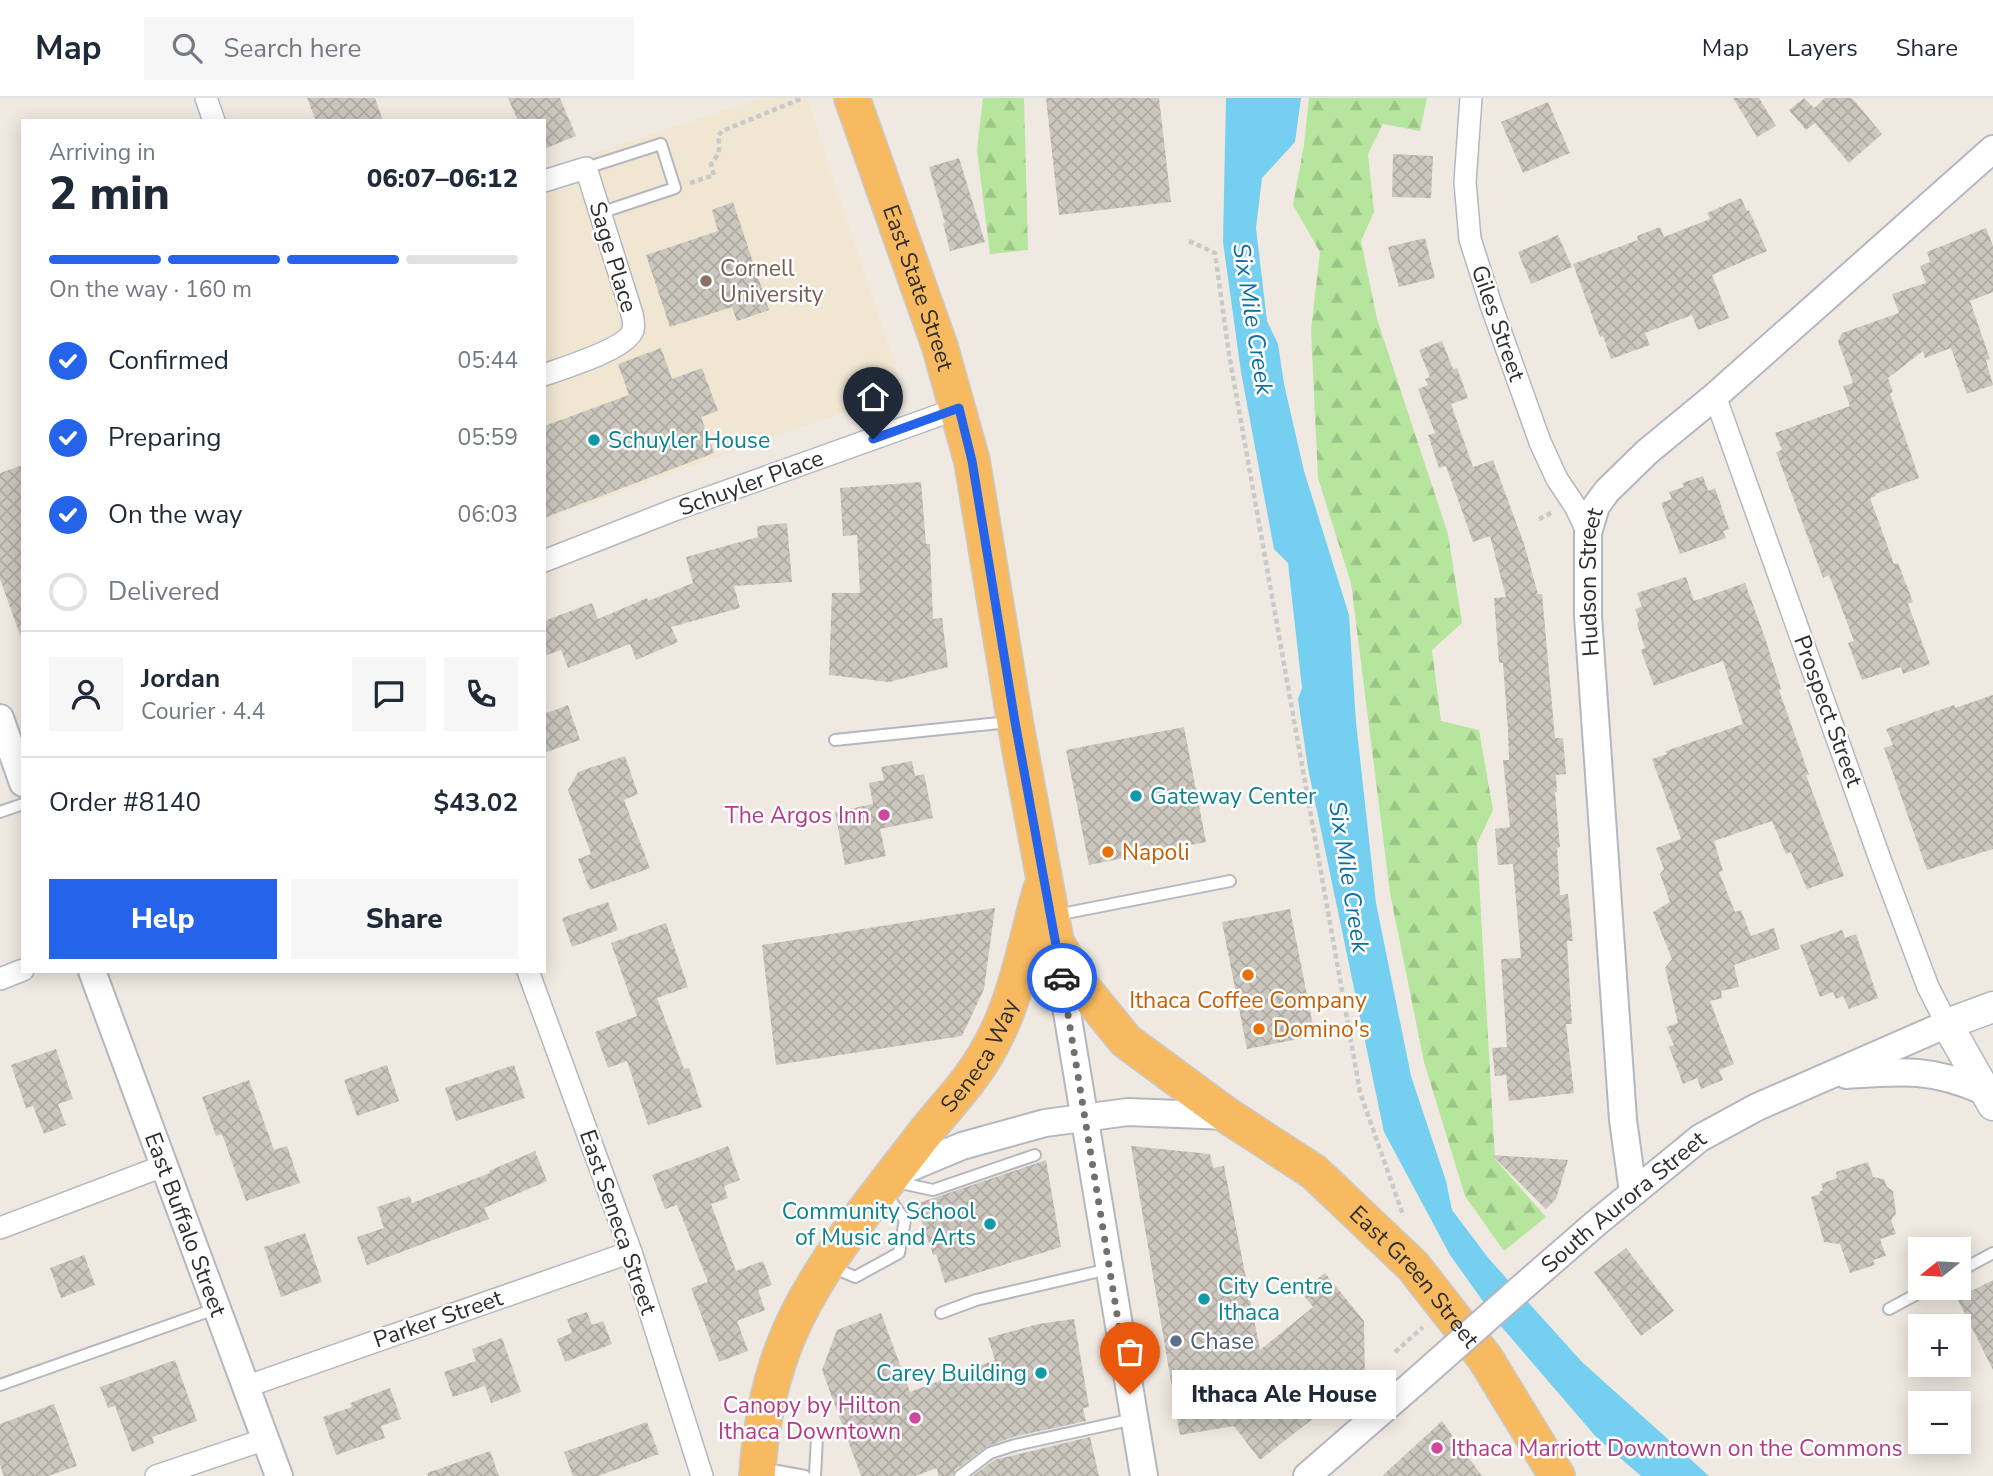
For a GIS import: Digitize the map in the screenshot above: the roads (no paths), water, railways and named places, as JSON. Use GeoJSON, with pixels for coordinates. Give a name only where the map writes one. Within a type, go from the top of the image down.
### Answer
{"type":"FeatureCollection","features":[{"type":"Feature","properties":{"kind":"highway","name":"East State Street"},"geometry":{"type":"LineString","coordinates":[[852,98],[940,347],[972,461],[1015,722],[1053,929]]}},
{"type":"Feature","properties":{"kind":"highway","name":"Seneca Way"},"geometry":{"type":"LineString","coordinates":[[758,1472],[765,1416],[774,1376],[802,1305],[826,1265],[922,1137],[964,1087],[992,1044],[1013,988],[1043,882]]}},
{"type":"Feature","properties":{"kind":"highway","name":"East Green Street"},"geometry":{"type":"LineString","coordinates":[[1053,929],[1082,986],[1126,1041],[1228,1116],[1314,1172],[1413,1266],[1485,1358],[1557,1476]]}},
{"type":"Feature","properties":{"kind":"main road","name":"South Aurora Street"},"geometry":{"type":"LineString","coordinates":[[1947,1024],[1993,1007]]}},
{"type":"Feature","properties":{"kind":"main road"},"geometry":{"type":"LineString","coordinates":[[1947,1024],[1989,1098]]}},
{"type":"Feature","properties":{"kind":"street"},"geometry":{"type":"LineString","coordinates":[[206,98],[213,119]]}},
{"type":"Feature","properties":{"kind":"street","name":"Giles Street"},"geometry":{"type":"LineString","coordinates":[[1471,98],[1465,183],[1470,239],[1490,305],[1540,442],[1557,479],[1575,506],[1588,533]]}},
{"type":"Feature","properties":{"kind":"street","name":"Hudson Street"},"geometry":{"type":"LineString","coordinates":[[1633,1192],[1623,1120],[1588,616],[1588,533],[1596,506],[1607,491],[1647,452],[1715,396],[1993,149]]}},
{"type":"Feature","properties":{"kind":"street"},"geometry":{"type":"LineString","coordinates":[[546,180],[586,168]]}},
{"type":"Feature","properties":{"kind":"street","name":"Sage Place"},"geometry":{"type":"LineString","coordinates":[[546,374],[607,351],[626,341],[633,330],[632,314],[586,168]]}},
{"type":"Feature","properties":{"kind":"street","name":"Prospect Street"},"geometry":{"type":"LineString","coordinates":[[1715,396],[1881,862],[1928,987],[1947,1024]]}},
{"type":"Feature","properties":{"kind":"street","name":"Schuyler Place"},"geometry":{"type":"LineString","coordinates":[[546,560],[674,510],[959,408]]}},
{"type":"Feature","properties":{"kind":"street"},"geometry":{"type":"LineString","coordinates":[[0,718],[17,748],[21,771]]}},
{"type":"Feature","properties":{"kind":"street","name":"East State Street"},"geometry":{"type":"LineString","coordinates":[[1053,929],[1144,1476]]}},
{"type":"Feature","properties":{"kind":"street"},"geometry":{"type":"LineString","coordinates":[[0,979],[21,971]]}},
{"type":"Feature","properties":{"kind":"street","name":"East Buffalo Street"},"geometry":{"type":"LineString","coordinates":[[93,973],[279,1476]]}},
{"type":"Feature","properties":{"kind":"street","name":"East Seneca Street"},"geometry":{"type":"LineString","coordinates":[[528,973],[631,1252],[702,1476]]}},
{"type":"Feature","properties":{"kind":"street","name":"South Aurora Street"},"geometry":{"type":"LineString","coordinates":[[1306,1473],[1414,1383],[1595,1224],[1700,1138],[1757,1107],[1947,1024]]}},
{"type":"Feature","properties":{"kind":"street"},"geometry":{"type":"LineString","coordinates":[[1826,1076],[1918,1071],[1959,1080],[1989,1098]]}},
{"type":"Feature","properties":{"kind":"street"},"geometry":{"type":"LineString","coordinates":[[1086,1118],[1128,1112],[1228,1116]]}},
{"type":"Feature","properties":{"kind":"street","name":"Seneca Way"},"geometry":{"type":"LineString","coordinates":[[889,1181],[962,1146],[1045,1123],[1086,1118]]}},
{"type":"Feature","properties":{"kind":"street"},"geometry":{"type":"LineString","coordinates":[[0,1228],[163,1166]]}},
{"type":"Feature","properties":{"kind":"street","name":"Parker Street"},"geometry":{"type":"LineString","coordinates":[[245,1387],[631,1252]]}},
{"type":"Feature","properties":{"kind":"street"},"geometry":{"type":"LineString","coordinates":[[156,1476],[266,1439]]}},
{"type":"Feature","properties":{"kind":"lane"},"geometry":{"type":"LineString","coordinates":[[586,168],[661,144],[675,188],[600,213]]}},
{"type":"Feature","properties":{"kind":"lane"},"geometry":{"type":"LineString","coordinates":[[835,740],[1015,722]]}},
{"type":"Feature","properties":{"kind":"lane"},"geometry":{"type":"LineString","coordinates":[[0,812],[21,805]]}},
{"type":"Feature","properties":{"kind":"lane"},"geometry":{"type":"LineString","coordinates":[[1053,929],[1230,881]]}},
{"type":"Feature","properties":{"kind":"lane"},"geometry":{"type":"LineString","coordinates":[[889,1181],[933,1190],[1035,1155]]}},
{"type":"Feature","properties":{"kind":"lane"},"geometry":{"type":"LineString","coordinates":[[826,1265],[855,1277],[899,1253],[905,1220],[889,1181]]}},
{"type":"Feature","properties":{"kind":"lane"},"geometry":{"type":"LineString","coordinates":[[1971,1265],[1993,1254]]}},
{"type":"Feature","properties":{"kind":"lane"},"geometry":{"type":"LineString","coordinates":[[941,1313],[976,1300],[1109,1269]]}},
{"type":"Feature","properties":{"kind":"lane"},"geometry":{"type":"LineString","coordinates":[[1889,1309],[1908,1299]]}},
{"type":"Feature","properties":{"kind":"lane"},"geometry":{"type":"LineString","coordinates":[[0,1385],[216,1309]]}},
{"type":"Feature","properties":{"kind":"lane"},"geometry":{"type":"LineString","coordinates":[[960,1476],[990,1453],[1014,1444],[1134,1419]]}},
{"type":"Feature","properties":{"kind":"lane"},"geometry":{"type":"LineString","coordinates":[[815,1476],[817,1437]]}},
{"type":"Feature","properties":{"kind":"lane"},"geometry":{"type":"LineString","coordinates":[[758,1472],[805,1476]]}},
{"type":"Feature","properties":{"kind":"water","name":"Six Mile Creek"},"geometry":{"type":"Polygon","coordinates":[[[1226,98],[1301,98],[1295,142],[1262,178],[1256,228],[1267,321],[1278,344],[1284,384],[1304,471],[1349,615],[1356,722],[1376,903],[1411,1076],[1446,1181],[1452,1210],[1489,1259],[1582,1362],[1709,1476],[1641,1476],[1597,1438],[1500,1325],[1450,1255],[1384,1132],[1308,768],[1298,699],[1302,688],[1288,563],[1274,549],[1241,372],[1223,242],[1226,98]]]}},
{"type":"Feature","properties":{"kind":"place","name":"Cornell University"},"geometry":{"type":"Point","coordinates":[706,281]}},
{"type":"Feature","properties":{"kind":"place","name":"Schuyler House"},"geometry":{"type":"Point","coordinates":[594,440]}},
{"type":"Feature","properties":{"kind":"place","name":"Gateway Center"},"geometry":{"type":"Point","coordinates":[1136,796]}},
{"type":"Feature","properties":{"kind":"place","name":"The Argos Inn"},"geometry":{"type":"Point","coordinates":[884,815]}},
{"type":"Feature","properties":{"kind":"place","name":"Napoli"},"geometry":{"type":"Point","coordinates":[1108,852]}},
{"type":"Feature","properties":{"kind":"place","name":"Ithaca Coffee Company"},"geometry":{"type":"Point","coordinates":[1248,975]}},
{"type":"Feature","properties":{"kind":"place","name":"Domino's"},"geometry":{"type":"Point","coordinates":[1259,1029]}},
{"type":"Feature","properties":{"kind":"place","name":"Community School of Music and Arts"},"geometry":{"type":"Point","coordinates":[990,1224]}},
{"type":"Feature","properties":{"kind":"place","name":"City Centre Ithaca"},"geometry":{"type":"Point","coordinates":[1204,1299]}},
{"type":"Feature","properties":{"kind":"place","name":"Chase"},"geometry":{"type":"Point","coordinates":[1176,1341]}},
{"type":"Feature","properties":{"kind":"place","name":"Carey Building"},"geometry":{"type":"Point","coordinates":[1041,1373]}},
{"type":"Feature","properties":{"kind":"place","name":"Ithaca Ale House"},"geometry":{"type":"Point","coordinates":[1130,1394]}},
{"type":"Feature","properties":{"kind":"place","name":"Canopy by Hilton Ithaca Downtown"},"geometry":{"type":"Point","coordinates":[915,1418]}},
{"type":"Feature","properties":{"kind":"place","name":"Ithaca Marriott Downtown on the Commons"},"geometry":{"type":"Point","coordinates":[1437,1448]}}]}
